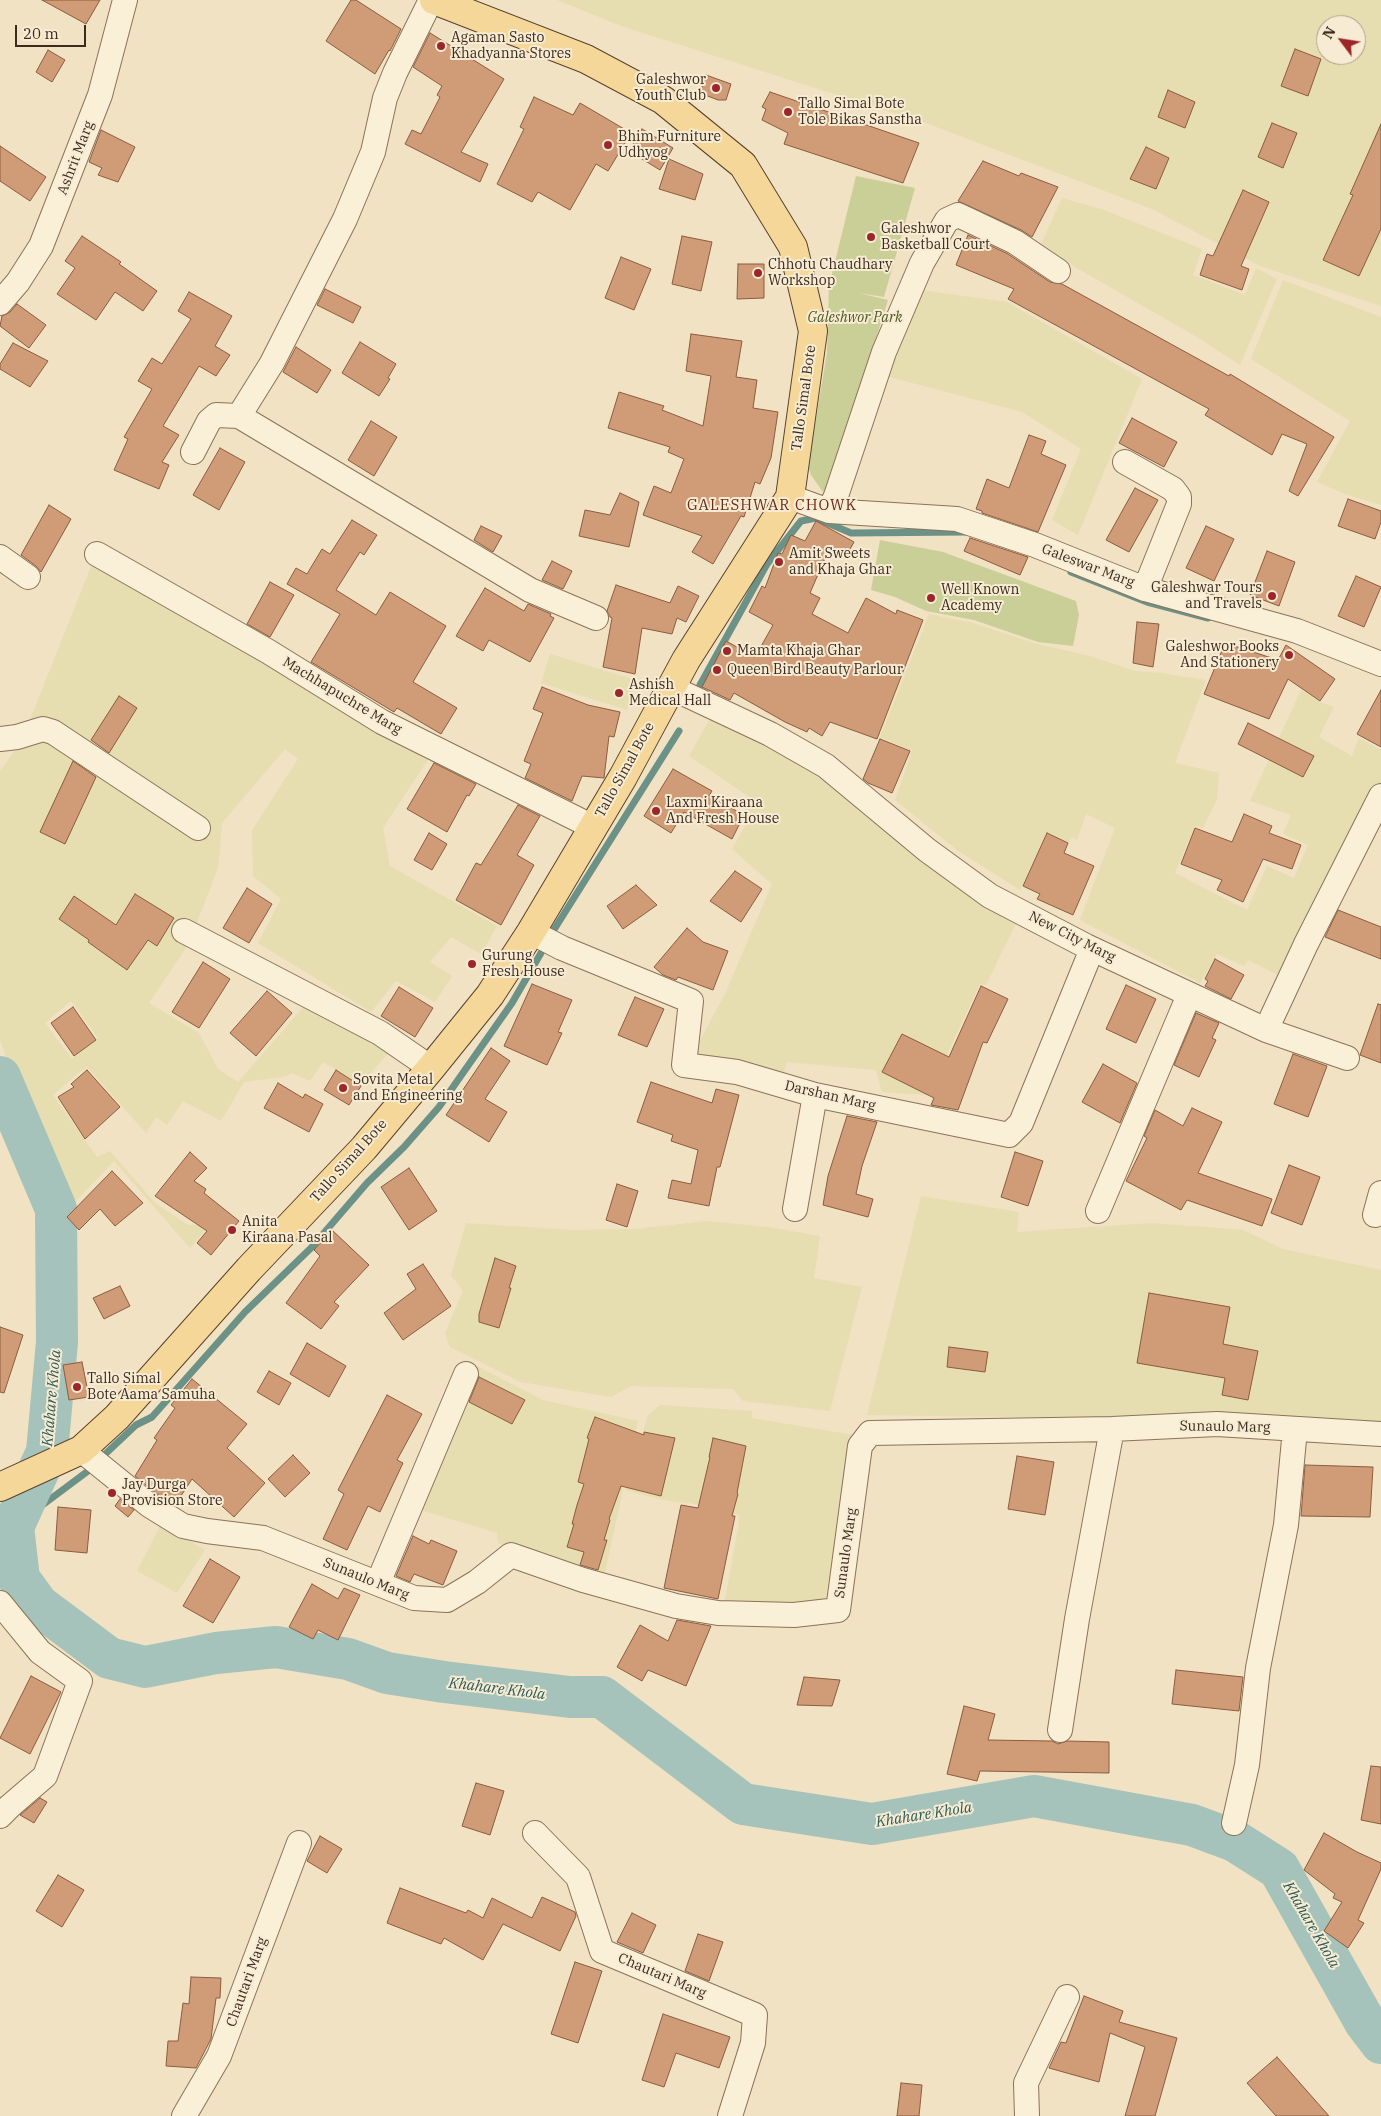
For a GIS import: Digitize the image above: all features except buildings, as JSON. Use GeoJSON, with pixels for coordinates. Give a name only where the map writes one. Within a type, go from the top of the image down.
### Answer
{"type":"FeatureCollection","features":[{"type":"Feature","properties":{"kind":"main road","name":"Tallo Simal Bote"},"geometry":{"type":"LineString","coordinates":[[0,1487],[70,1455],[117,1416],[249,1269],[364,1148],[431,1068],[490,994],[531,932],[623,777],[670,687],[790,497],[813,331],[793,247],[743,165],[663,100],[586,58],[432,0]]}},
{"type":"Feature","properties":{"kind":"street","name":"Ashrit Marg"},"geometry":{"type":"LineString","coordinates":[[0,303],[18,282],[41,246],[100,95],[125,0]]}},
{"type":"Feature","properties":{"kind":"street"},"geometry":{"type":"LineString","coordinates":[[239,416],[272,363],[345,219],[373,152],[385,98],[395,73],[432,0]]}},
{"type":"Feature","properties":{"kind":"street"},"geometry":{"type":"LineString","coordinates":[[829,512],[884,352],[922,262],[948,220],[958,216],[973,222],[1015,242],[1058,271]]}},
{"type":"Feature","properties":{"kind":"street"},"geometry":{"type":"LineString","coordinates":[[193,452],[209,421],[216,415],[239,416],[530,590],[596,618]]}},
{"type":"Feature","properties":{"kind":"street"},"geometry":{"type":"LineString","coordinates":[[1125,462],[1173,489],[1179,497],[1179,504],[1145,588]]}},
{"type":"Feature","properties":{"kind":"street","name":"Galeswar Marg"},"geometry":{"type":"LineString","coordinates":[[790,497],[829,512],[957,519],[1035,545],[1145,588],[1297,631],[1381,664]]}},
{"type":"Feature","properties":{"kind":"street","name":"Machhapuchre Marg"},"geometry":{"type":"LineString","coordinates":[[97,554],[269,652],[382,722],[593,827]]}},
{"type":"Feature","properties":{"kind":"street"},"geometry":{"type":"LineString","coordinates":[[0,557],[28,577]]}},
{"type":"Feature","properties":{"kind":"street","name":"New City Marg"},"geometry":{"type":"LineString","coordinates":[[670,687],[770,734],[826,766],[927,850],[990,896],[1092,949],[1266,1030],[1347,1058]]}},
{"type":"Feature","properties":{"kind":"street"},"geometry":{"type":"LineString","coordinates":[[0,739],[17,737],[43,729],[53,732],[198,828]]}},
{"type":"Feature","properties":{"kind":"street"},"geometry":{"type":"LineString","coordinates":[[1266,1030],[1306,944],[1381,796]]}},
{"type":"Feature","properties":{"kind":"street"},"geometry":{"type":"LineString","coordinates":[[184,931],[380,1033],[431,1068]]}},
{"type":"Feature","properties":{"kind":"street","name":"Darshan Marg"},"geometry":{"type":"LineString","coordinates":[[531,932],[562,948],[691,1001],[684,1065],[737,1072],[815,1095],[1009,1135],[1021,1124],[1092,949]]}},
{"type":"Feature","properties":{"kind":"street"},"geometry":{"type":"LineString","coordinates":[[1098,1211],[1189,994]]}},
{"type":"Feature","properties":{"kind":"street"},"geometry":{"type":"LineString","coordinates":[[795,1209],[815,1095]]}},
{"type":"Feature","properties":{"kind":"street"},"geometry":{"type":"LineString","coordinates":[[378,1583],[466,1374]]}},
{"type":"Feature","properties":{"kind":"street","name":"Sunaulo Marg"},"geometry":{"type":"LineString","coordinates":[[70,1455],[183,1526],[263,1538],[414,1598],[447,1600],[477,1582],[511,1555],[583,1580],[676,1606],[710,1612],[794,1615],[838,1610],[860,1446],[870,1433],[1112,1429],[1217,1424],[1381,1434]]}},
{"type":"Feature","properties":{"kind":"street"},"geometry":{"type":"LineString","coordinates":[[1234,1823],[1247,1765],[1258,1668],[1286,1525],[1294,1428]]}},
{"type":"Feature","properties":{"kind":"street"},"geometry":{"type":"LineString","coordinates":[[1060,1730],[1077,1619],[1112,1429]]}},
{"type":"Feature","properties":{"kind":"street"},"geometry":{"type":"LineString","coordinates":[[0,1603],[40,1652],[80,1681],[46,1776],[0,1816]]}},
{"type":"Feature","properties":{"kind":"street","name":"Chautari Marg"},"geometry":{"type":"LineString","coordinates":[[535,1833],[578,1877],[602,1951],[755,2015],[753,2043],[730,2116]]}},
{"type":"Feature","properties":{"kind":"street","name":"Chautari Marg"},"geometry":{"type":"LineString","coordinates":[[184,2116],[219,2056],[299,1843]]}},
{"type":"Feature","properties":{"kind":"street"},"geometry":{"type":"LineString","coordinates":[[1027,2116],[1026,2083],[1067,1997]]}},
{"type":"Feature","properties":{"kind":"shaded area"},"geometry":{"type":"Polygon","coordinates":[[[557,0],[1381,0],[1381,306],[1260,266],[1152,209],[931,125],[621,26],[557,0]]]}},
{"type":"Feature","properties":{"kind":"shaded area"},"geometry":{"type":"Polygon","coordinates":[[[1062,198],[1104,210],[1202,249],[1193,275],[1245,295],[1256,268],[1277,279],[1240,365],[1197,337],[1075,267],[1041,244],[1062,198]]]}},
{"type":"Feature","properties":{"kind":"shaded area"},"geometry":{"type":"Polygon","coordinates":[[[1283,280],[1381,317],[1381,505],[1345,494],[1317,482],[1350,421],[1251,359],[1283,280]]]}},
{"type":"Feature","properties":{"kind":"shaded area"},"geometry":{"type":"Polygon","coordinates":[[[921,290],[1007,302],[1142,379],[1078,535],[1052,520],[1081,449],[1022,412],[886,376],[921,290]]]}},
{"type":"Feature","properties":{"kind":"shaded area"},"geometry":{"type":"Polygon","coordinates":[[[94,559],[431,755],[383,828],[390,866],[497,926],[481,954],[451,937],[430,962],[452,976],[435,1002],[396,981],[371,1012],[258,943],[281,899],[253,876],[252,830],[298,759],[285,749],[222,823],[218,868],[188,945],[149,1003],[199,1033],[218,1069],[238,1082],[307,1003],[390,1051],[361,1084],[323,1062],[310,1081],[292,1073],[284,1077],[244,1082],[221,1121],[183,1101],[167,1125],[156,1117],[146,1133],[87,1067],[53,1095],[97,1157],[110,1151],[155,1203],[188,1225],[210,1225],[190,1248],[114,1161],[64,1213],[0,1040],[0,771],[21,742],[94,559]],[[71,1001],[45,1023],[72,1059],[98,1038],[71,1001]]]}},
{"type":"Feature","properties":{"kind":"shaded area"},"geometry":{"type":"Polygon","coordinates":[[[929,614],[973,623],[1037,644],[1090,656],[1135,671],[1206,680],[1175,763],[1219,773],[1217,800],[1203,828],[1195,826],[1175,873],[1247,910],[1267,866],[1294,878],[1308,845],[1283,834],[1291,815],[1250,801],[1301,690],[1320,702],[1334,707],[1319,737],[1352,756],[1359,738],[1381,750],[1381,792],[1288,980],[1248,960],[1244,966],[1217,954],[1200,983],[1080,920],[1115,828],[1086,814],[1077,840],[1072,837],[1069,843],[1047,833],[1020,890],[957,850],[895,800],[912,751],[880,737],[929,614]]]}},
{"type":"Feature","properties":{"kind":"shaded area"},"geometry":{"type":"Polygon","coordinates":[[[550,654],[636,680],[627,710],[541,683],[550,654]]]}},
{"type":"Feature","properties":{"kind":"shaded area"},"geometry":{"type":"Polygon","coordinates":[[[712,715],[822,771],[1018,919],[986,985],[980,984],[928,1095],[882,1092],[876,1070],[787,1062],[781,1081],[689,1061],[725,994],[772,884],[732,849],[752,814],[742,808],[748,796],[689,756],[712,715]]]}},
{"type":"Feature","properties":{"kind":"shaded area"},"geometry":{"type":"Polygon","coordinates":[[[921,1196],[1019,1212],[1017,1232],[1152,1223],[1243,1230],[1283,1249],[1381,1270],[1381,1429],[1078,1418],[867,1415],[921,1196]]]}},
{"type":"Feature","properties":{"kind":"shaded area"},"geometry":{"type":"Polygon","coordinates":[[[706,1221],[768,1227],[820,1236],[814,1278],[862,1287],[830,1411],[743,1401],[733,1389],[631,1386],[611,1397],[521,1382],[450,1347],[445,1333],[463,1291],[451,1275],[466,1223],[573,1230],[635,1229],[706,1221]]]}},
{"type":"Feature","properties":{"kind":"shaded area"},"geometry":{"type":"Polygon","coordinates":[[[473,1364],[543,1400],[638,1421],[603,1581],[498,1543],[497,1533],[418,1509],[473,1364]]]}},
{"type":"Feature","properties":{"kind":"shaded area"},"geometry":{"type":"Polygon","coordinates":[[[660,1405],[752,1411],[752,1418],[854,1435],[824,1606],[724,1605],[739,1515],[695,1504],[663,1500],[625,1490],[648,1415],[660,1405]]]}},
{"type":"Feature","properties":{"kind":"shaded area"},"geometry":{"type":"Polygon","coordinates":[[[161,1524],[205,1550],[177,1593],[137,1571],[161,1524]]]}},
{"type":"Feature","properties":{"kind":"green space","name":"Galeshwor Park"},"geometry":{"type":"Polygon","coordinates":[[[856,176],[915,188],[884,297],[859,293],[888,300],[833,474],[829,485],[823,492],[811,475],[808,466],[827,353],[829,286],[856,176]]]}},
{"type":"Feature","properties":{"kind":"green space"},"geometry":{"type":"Polygon","coordinates":[[[880,540],[943,552],[1076,601],[1079,615],[1073,646],[1038,642],[974,620],[926,611],[895,597],[871,590],[880,540]]]}},
{"type":"Feature","properties":{"kind":"waterway"},"geometry":{"type":"LineString","coordinates":[[700,685],[767,564],[801,521],[816,518],[851,533],[966,532]]}},
{"type":"Feature","properties":{"kind":"waterway"},"geometry":{"type":"LineString","coordinates":[[1071,572],[1147,602],[1208,618]]}},
{"type":"Feature","properties":{"kind":"waterway"},"geometry":{"type":"LineString","coordinates":[[550,936],[679,731]]}},
{"type":"Feature","properties":{"kind":"waterway"},"geometry":{"type":"LineString","coordinates":[[101,1458],[136,1425],[152,1417],[245,1312],[311,1248],[367,1183],[404,1147],[439,1107],[512,1003],[541,953]]}},
{"type":"Feature","properties":{"kind":"waterway","name":"Khahare Khola"},"geometry":{"type":"LineString","coordinates":[[0,1077],[56,1209],[57,1342],[47,1452],[13,1527],[19,1579],[38,1605],[109,1658],[145,1667],[216,1653],[276,1647],[348,1659],[387,1673],[444,1682],[570,1697],[602,1697],[743,1804],[872,1824],[1034,1796],[1192,1825],[1235,1841],[1279,1869],[1365,2022],[1381,2043]]}},
{"type":"Feature","properties":{"kind":"waterway"},"geometry":{"type":"LineString","coordinates":[[13,1527],[88,1471]]}},
{"type":"Feature","properties":{"kind":"place","name":"Agaman Sasto Khadyanna Stores"},"geometry":{"type":"Point","coordinates":[441,46]}},
{"type":"Feature","properties":{"kind":"place","name":"Galeshwor Youth Club"},"geometry":{"type":"Point","coordinates":[716,88]}},
{"type":"Feature","properties":{"kind":"place","name":"Tallo Simal Bote Tole Bikas Sanstha"},"geometry":{"type":"Point","coordinates":[788,112]}},
{"type":"Feature","properties":{"kind":"place","name":"Bhim Furniture Udhyog"},"geometry":{"type":"Point","coordinates":[608,145]}},
{"type":"Feature","properties":{"kind":"place","name":"Galeshwor Basketball Court"},"geometry":{"type":"Point","coordinates":[871,237]}},
{"type":"Feature","properties":{"kind":"place","name":"Chhotu Chaudhary Workshop"},"geometry":{"type":"Point","coordinates":[758,273]}},
{"type":"Feature","properties":{"kind":"place","name":"Amit Sweets and Khaja Ghar"},"geometry":{"type":"Point","coordinates":[779,562]}},
{"type":"Feature","properties":{"kind":"place","name":"Galeshwar Tours and Travels"},"geometry":{"type":"Point","coordinates":[1272,596]}},
{"type":"Feature","properties":{"kind":"place","name":"Well Known Academy"},"geometry":{"type":"Point","coordinates":[931,598]}},
{"type":"Feature","properties":{"kind":"place","name":"Mamta Khaja Ghar"},"geometry":{"type":"Point","coordinates":[727,651]}},
{"type":"Feature","properties":{"kind":"place","name":"Galeshwor Books And Stationery"},"geometry":{"type":"Point","coordinates":[1289,655]}},
{"type":"Feature","properties":{"kind":"place","name":"Queen Bird Beauty Parlour"},"geometry":{"type":"Point","coordinates":[717,670]}},
{"type":"Feature","properties":{"kind":"place","name":"Ashish Medical Hall"},"geometry":{"type":"Point","coordinates":[619,693]}},
{"type":"Feature","properties":{"kind":"place","name":"Laxmi Kiraana And Fresh House"},"geometry":{"type":"Point","coordinates":[656,811]}},
{"type":"Feature","properties":{"kind":"place","name":"Gurung Fresh House"},"geometry":{"type":"Point","coordinates":[472,964]}},
{"type":"Feature","properties":{"kind":"place","name":"Sovita Metal and Engineering"},"geometry":{"type":"Point","coordinates":[343,1088]}},
{"type":"Feature","properties":{"kind":"place","name":"Anita Kiraana Pasal"},"geometry":{"type":"Point","coordinates":[232,1230]}},
{"type":"Feature","properties":{"kind":"place","name":"Tallo Simal Bote Aama Samuha"},"geometry":{"type":"Point","coordinates":[77,1387]}},
{"type":"Feature","properties":{"kind":"place","name":"Jay Durga Provision Store"},"geometry":{"type":"Point","coordinates":[112,1493]}},
{"type":"Feature","properties":{"kind":"district","name":"GALESHWAR CHOWK"},"geometry":{"type":"Point","coordinates":[772,506]}}]}
